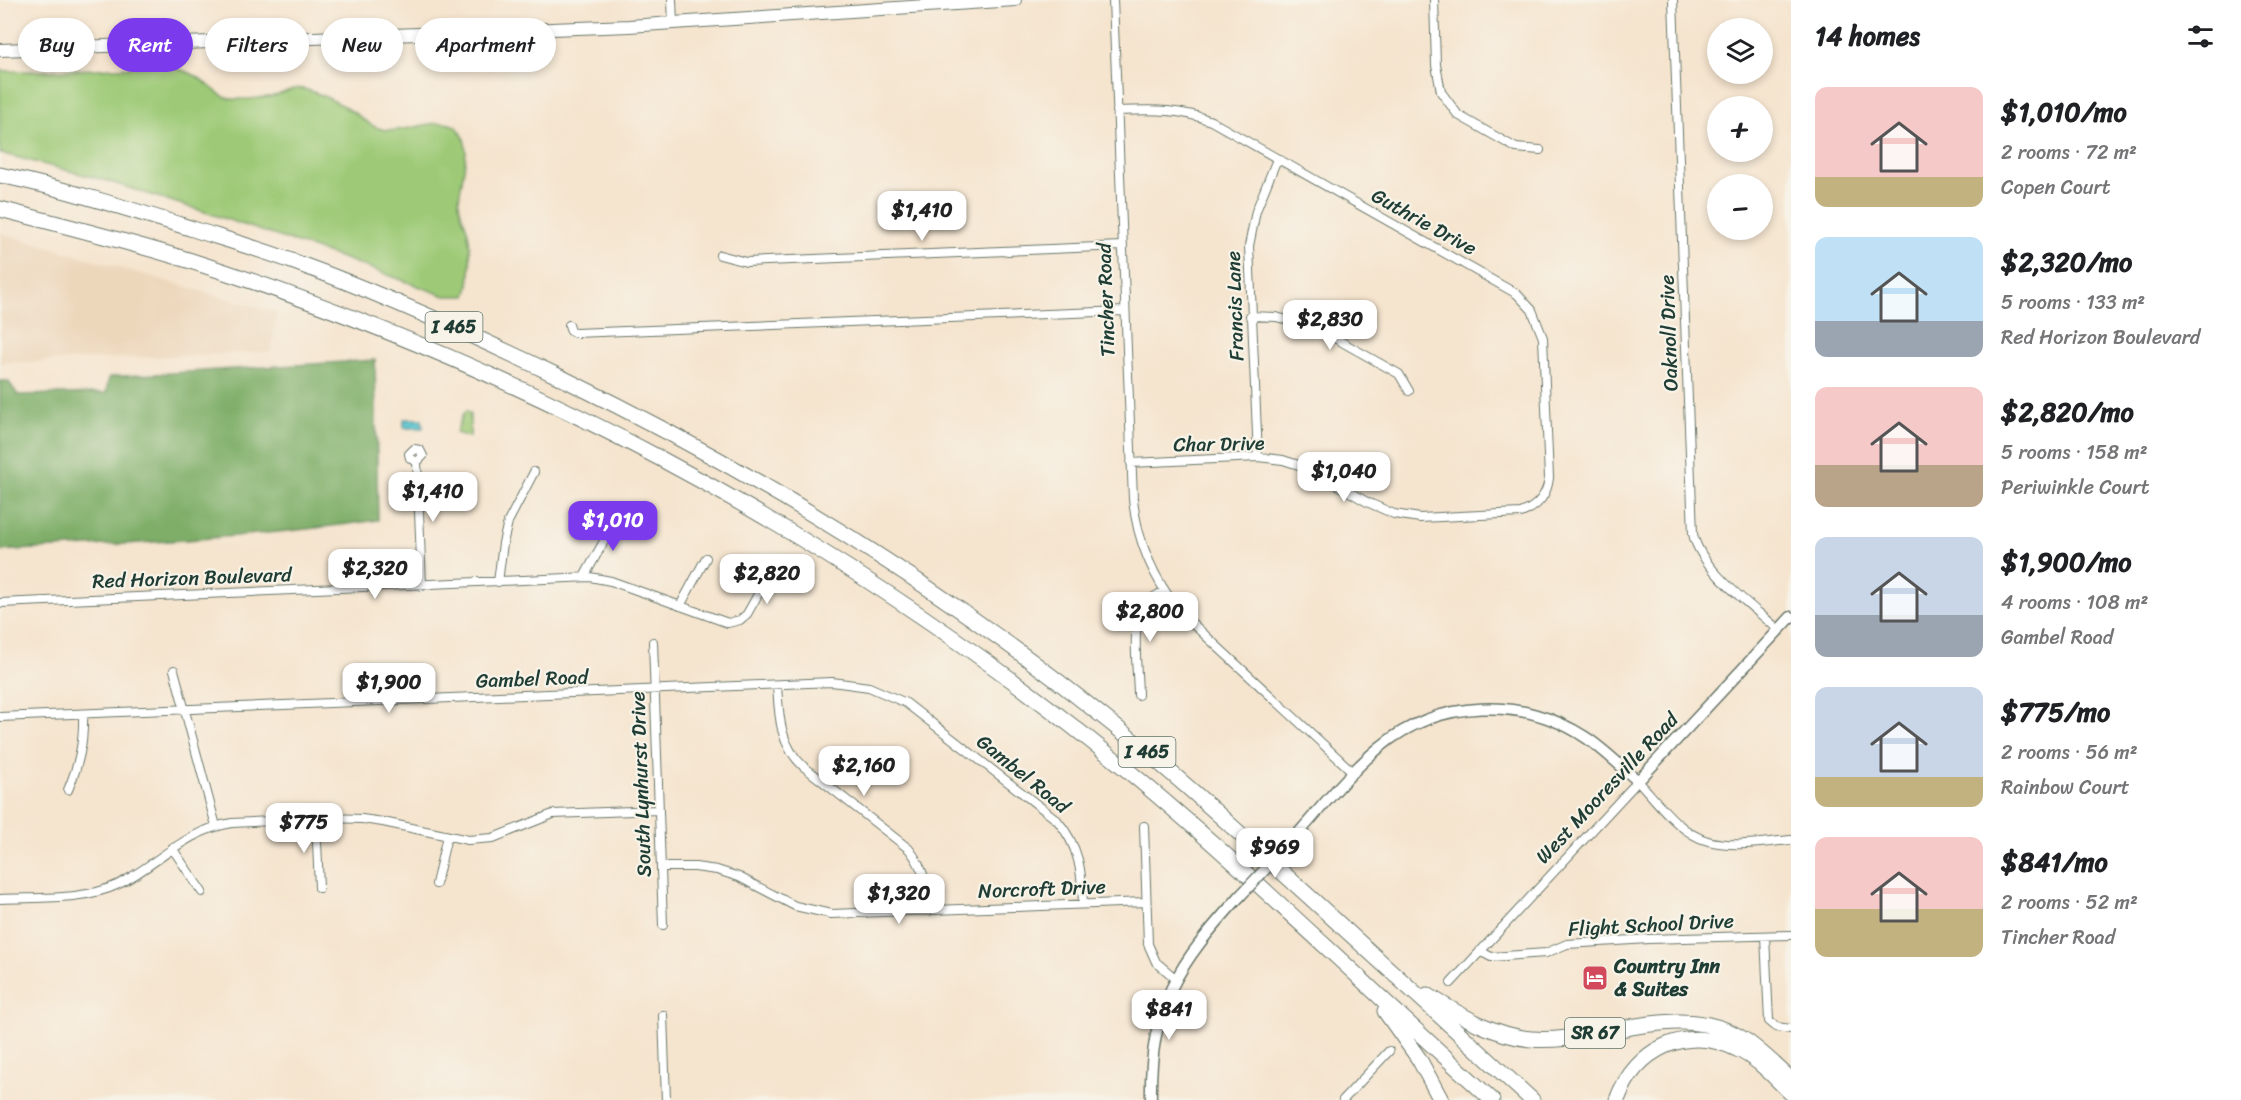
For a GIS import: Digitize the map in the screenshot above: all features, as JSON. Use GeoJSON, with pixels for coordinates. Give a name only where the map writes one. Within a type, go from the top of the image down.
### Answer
{"type":"FeatureCollection","features":[{"type":"Feature","properties":{"kind":"highway","name":"I 465"},"geometry":{"type":"LineString","coordinates":[[0,175],[116,204],[258,249],[378,294],[507,351],[633,413],[757,481],[936,593],[995,634],[1099,713],[1200,797],[1532,1100]]}},
{"type":"Feature","properties":{"kind":"highway","name":"I 465"},"geometry":{"type":"LineString","coordinates":[[0,210],[92,232],[183,258],[362,321],[536,395],[621,436],[743,503],[872,582],[1044,704],[1183,817],[1492,1100]]}},
{"type":"Feature","properties":{"kind":"highway","name":"SR 67"},"geometry":{"type":"LineString","coordinates":[[1396,976],[1469,1020],[1492,1030],[1531,1039],[1572,1038],[1660,1022],[1694,1022],[1716,1027],[1750,1044],[1791,1080]]}},
{"type":"Feature","properties":{"kind":"highway"},"geometry":{"type":"LineString","coordinates":[[1363,982],[1415,1052],[1441,1100]]}},
{"type":"Feature","properties":{"kind":"highway"},"geometry":{"type":"LineString","coordinates":[[1617,1100],[1630,1074],[1650,1053],[1678,1041],[1693,1039],[1722,1042],[1737,1049],[1755,1060],[1791,1093]]}},
{"type":"Feature","properties":{"kind":"main road"},"geometry":{"type":"LineString","coordinates":[[0,50],[673,23],[1015,0]]}},
{"type":"Feature","properties":{"kind":"street"},"geometry":{"type":"LineString","coordinates":[[672,0],[673,23]]}},
{"type":"Feature","properties":{"kind":"street","name":"Tincher Road"},"geometry":{"type":"LineString","coordinates":[[1113,0],[1133,508],[1140,538],[1151,568],[1164,591],[1190,622],[1354,773]]}},
{"type":"Feature","properties":{"kind":"street"},"geometry":{"type":"LineString","coordinates":[[1434,0],[1436,65],[1441,92],[1458,115],[1516,148],[1540,150]]}},
{"type":"Feature","properties":{"kind":"street","name":"Oaknoll Drive"},"geometry":{"type":"LineString","coordinates":[[1673,0],[1693,534],[1698,552],[1709,567],[1779,630]]}},
{"type":"Feature","properties":{"kind":"street","name":"Guthrie Drive"},"geometry":{"type":"LineString","coordinates":[[1117,111],[1171,110],[1192,114],[1210,121],[1517,294],[1530,308],[1539,324],[1544,350],[1549,478],[1541,499]]}},
{"type":"Feature","properties":{"kind":"street","name":"Francis Lane"},"geometry":{"type":"LineString","coordinates":[[1258,457],[1250,316],[1249,246],[1256,211],[1277,159]]}},
{"type":"Feature","properties":{"kind":"street"},"geometry":{"type":"LineString","coordinates":[[720,255],[746,262],[1122,246]]}},
{"type":"Feature","properties":{"kind":"street"},"geometry":{"type":"LineString","coordinates":[[568,325],[575,333],[1124,310]]}},
{"type":"Feature","properties":{"kind":"street"},"geometry":{"type":"LineString","coordinates":[[1250,316],[1276,317],[1315,327],[1399,374],[1409,391]]}},
{"type":"Feature","properties":{"kind":"street","name":"Char Drive"},"geometry":{"type":"LineString","coordinates":[[1131,463],[1258,457],[1283,460],[1308,468],[1380,509],[1412,518],[1521,513],[1529,510],[1541,499]]}},
{"type":"Feature","properties":{"kind":"street"},"geometry":{"type":"LineString","coordinates":[[417,462],[422,586]]}},
{"type":"Feature","properties":{"kind":"street"},"geometry":{"type":"LineString","coordinates":[[498,582],[502,543],[508,522],[534,472]]}},
{"type":"Feature","properties":{"kind":"street"},"geometry":{"type":"LineString","coordinates":[[584,577],[619,514]]}},
{"type":"Feature","properties":{"kind":"street"},"geometry":{"type":"LineString","coordinates":[[680,606],[706,558]]}},
{"type":"Feature","properties":{"kind":"street","name":"Red Horizon Boulevard"},"geometry":{"type":"LineString","coordinates":[[0,603],[584,577],[611,580],[724,622],[738,621],[747,614],[774,566]]}},
{"type":"Feature","properties":{"kind":"street"},"geometry":{"type":"LineString","coordinates":[[1138,695],[1138,615],[1146,603],[1164,591]]}},
{"type":"Feature","properties":{"kind":"street","name":"West Mooresville Road"},"geometry":{"type":"LineString","coordinates":[[1451,983],[1791,617]]}},
{"type":"Feature","properties":{"kind":"street","name":"South Lynhurst Drive"},"geometry":{"type":"LineString","coordinates":[[653,642],[663,925]]}},
{"type":"Feature","properties":{"kind":"street"},"geometry":{"type":"LineString","coordinates":[[174,670],[216,826]]}},
{"type":"Feature","properties":{"kind":"street","name":"Gambel Road"},"geometry":{"type":"LineString","coordinates":[[0,717],[832,682],[869,687],[906,703],[1060,823],[1070,838],[1079,859],[1083,904]]}},
{"type":"Feature","properties":{"kind":"street"},"geometry":{"type":"LineString","coordinates":[[777,685],[782,732],[793,756],[800,764],[909,849],[920,864],[925,878],[929,910]]}},
{"type":"Feature","properties":{"kind":"street"},"geometry":{"type":"LineString","coordinates":[[1151,1100],[1155,1036],[1165,1000],[1175,978],[1193,950],[1354,773],[1388,741],[1424,722],[1467,710],[1503,709],[1530,713],[1568,727],[1587,738],[1638,781],[1684,828],[1701,838],[1732,843],[1791,840]]}},
{"type":"Feature","properties":{"kind":"street"},"geometry":{"type":"LineString","coordinates":[[68,790],[81,757],[83,714]]}},
{"type":"Feature","properties":{"kind":"street"},"geometry":{"type":"LineString","coordinates":[[0,898],[79,895],[97,892],[121,883],[190,837],[216,826],[237,822],[316,819],[369,820],[468,840],[493,837],[557,814],[659,810]]}},
{"type":"Feature","properties":{"kind":"street"},"geometry":{"type":"LineString","coordinates":[[316,819],[319,888]]}},
{"type":"Feature","properties":{"kind":"street"},"geometry":{"type":"LineString","coordinates":[[1144,826],[1149,948],[1158,965],[1175,978]]}},
{"type":"Feature","properties":{"kind":"street"},"geometry":{"type":"LineString","coordinates":[[436,884],[447,836]]}},
{"type":"Feature","properties":{"kind":"street"},"geometry":{"type":"LineString","coordinates":[[172,848],[202,892]]}},
{"type":"Feature","properties":{"kind":"street","name":"Norcroft Drive"},"geometry":{"type":"LineString","coordinates":[[661,867],[695,867],[728,873],[795,906],[813,912],[839,915],[1146,902]]}},
{"type":"Feature","properties":{"kind":"street","name":"Flight School Drive"},"geometry":{"type":"LineString","coordinates":[[1480,951],[1491,957],[1546,953],[1567,944],[1791,934]]}},
{"type":"Feature","properties":{"kind":"street"},"geometry":{"type":"LineString","coordinates":[[1765,936],[1769,1021],[1776,1026],[1791,1029]]}},
{"type":"Feature","properties":{"kind":"street"},"geometry":{"type":"LineString","coordinates":[[663,1015],[666,1100]]}},
{"type":"Feature","properties":{"kind":"street"},"geometry":{"type":"LineString","coordinates":[[1343,1100],[1389,1051]]}},
{"type":"Feature","properties":{"kind":"shaded area"},"geometry":{"type":"Polygon","coordinates":[[[0,233],[277,313],[271,352],[0,363],[0,233]]]}},
{"type":"Feature","properties":{"kind":"green space"},"geometry":{"type":"Polygon","coordinates":[[[107,68],[107,72],[186,72],[229,98],[274,96],[304,89],[334,101],[370,124],[385,130],[403,130],[441,123],[456,127],[462,134],[466,152],[459,202],[470,247],[470,274],[466,296],[445,296],[345,259],[202,211],[104,180],[0,153],[0,71],[95,72],[95,69],[107,68]]]}},
{"type":"Feature","properties":{"kind":"green space"},"geometry":{"type":"Polygon","coordinates":[[[375,360],[378,520],[237,536],[0,551],[0,381],[8,381],[18,395],[106,393],[109,377],[375,360]]]}},
{"type":"Feature","properties":{"kind":"green space"},"geometry":{"type":"Polygon","coordinates":[[[466,411],[470,414],[470,437],[456,433],[466,411]]]}},
{"type":"Feature","properties":{"kind":"water"},"geometry":{"type":"Polygon","coordinates":[[[404,419],[422,419],[423,428],[404,428],[404,419]]]}},
{"type":"Feature","properties":{"kind":"place","name":"Country Inn & Suites"},"geometry":{"type":"Point","coordinates":[1595,978]}}]}
